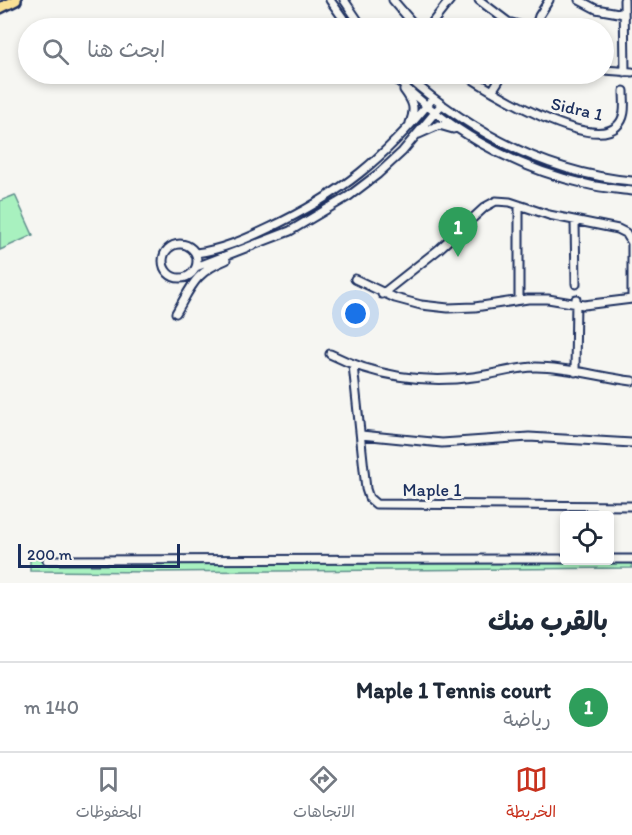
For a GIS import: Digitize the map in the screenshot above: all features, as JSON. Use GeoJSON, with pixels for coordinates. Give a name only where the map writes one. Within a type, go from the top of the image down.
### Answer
{"type":"FeatureCollection","features":[{"type":"Feature","properties":{"kind":"main road"},"geometry":{"type":"LineString","coordinates":[[0,3],[6,0]]}},
{"type":"Feature","properties":{"kind":"main road"},"geometry":{"type":"LineString","coordinates":[[0,8],[16,0]]}},
{"type":"Feature","properties":{"kind":"street"},"geometry":{"type":"LineString","coordinates":[[330,0],[343,18]]}},
{"type":"Feature","properties":{"kind":"street"},"geometry":{"type":"LineString","coordinates":[[344,0],[356,18]]}},
{"type":"Feature","properties":{"kind":"street"},"geometry":{"type":"LineString","coordinates":[[393,0],[408,18]]}},
{"type":"Feature","properties":{"kind":"street"},"geometry":{"type":"LineString","coordinates":[[436,18],[450,0]]}},
{"type":"Feature","properties":{"kind":"street"},"geometry":{"type":"LineString","coordinates":[[479,0],[502,18]]}},
{"type":"Feature","properties":{"kind":"street"},"geometry":{"type":"LineString","coordinates":[[537,18],[549,0]]}},
{"type":"Feature","properties":{"kind":"street"},"geometry":{"type":"LineString","coordinates":[[579,0],[596,9],[624,14]]}},
{"type":"Feature","properties":{"kind":"street"},"geometry":{"type":"LineString","coordinates":[[614,71],[629,72],[624,0]]}},
{"type":"Feature","properties":{"kind":"street"},"geometry":{"type":"LineString","coordinates":[[399,84],[414,104],[414,112],[407,129]]}},
{"type":"Feature","properties":{"kind":"street"},"geometry":{"type":"LineString","coordinates":[[402,84],[427,106],[438,108],[518,151],[563,167],[632,181]]}},
{"type":"Feature","properties":{"kind":"street"},"geometry":{"type":"LineString","coordinates":[[416,84],[433,98],[438,108],[459,131]]}},
{"type":"Feature","properties":{"kind":"street","name":"Sidra 1"},"geometry":{"type":"LineString","coordinates":[[481,84],[539,115],[597,133],[612,130],[621,122],[624,110],[624,91]]}},
{"type":"Feature","properties":{"kind":"street"},"geometry":{"type":"LineString","coordinates":[[492,91],[497,84]]}},
{"type":"Feature","properties":{"kind":"street"},"geometry":{"type":"LineString","coordinates":[[196,253],[221,248],[257,234],[311,207],[363,172],[407,129],[433,98]]}},
{"type":"Feature","properties":{"kind":"street"},"geometry":{"type":"LineString","coordinates":[[196,267],[196,253],[189,246],[174,244],[166,250],[163,262],[168,273],[179,278],[189,276],[196,267],[209,261],[290,231],[349,196],[384,169],[415,137],[438,108]]}},
{"type":"Feature","properties":{"kind":"street"},"geometry":{"type":"LineString","coordinates":[[415,137],[439,125],[459,131],[500,154],[543,172],[588,185],[632,191]]}},
{"type":"Feature","properties":{"kind":"street"},"geometry":{"type":"LineString","coordinates":[[355,279],[382,294],[408,302],[448,308],[475,307],[519,300],[597,302],[632,299],[632,243],[628,236],[618,229],[575,222],[501,201],[488,204],[439,249],[382,294]]}},
{"type":"Feature","properties":{"kind":"street"},"geometry":{"type":"LineString","coordinates":[[519,205],[519,300]]}},
{"type":"Feature","properties":{"kind":"street"},"geometry":{"type":"LineString","coordinates":[[575,222],[576,284]]}},
{"type":"Feature","properties":{"kind":"street"},"geometry":{"type":"LineString","coordinates":[[176,313],[185,294],[196,279],[211,267],[242,250]]}},
{"type":"Feature","properties":{"kind":"street"},"geometry":{"type":"LineString","coordinates":[[575,302],[575,372]]}},
{"type":"Feature","properties":{"kind":"street"},"geometry":{"type":"LineString","coordinates":[[330,354],[353,365],[398,376],[429,380],[467,378],[535,367],[632,381]]}},
{"type":"Feature","properties":{"kind":"street","name":"Maple 1"},"geometry":{"type":"LineString","coordinates":[[353,365],[367,494],[376,504],[632,506]]}},
{"type":"Feature","properties":{"kind":"street"},"geometry":{"type":"LineString","coordinates":[[361,435],[431,443],[553,437],[632,443]]}},
{"type":"Feature","properties":{"kind":"street"},"geometry":{"type":"LineString","coordinates":[[47,560],[560,559]]}},
{"type":"Feature","properties":{"kind":"street"},"geometry":{"type":"LineString","coordinates":[[614,559],[632,559]]}},
{"type":"Feature","properties":{"kind":"green space"},"geometry":{"type":"Polygon","coordinates":[[[15,195],[33,235],[0,250],[0,201],[15,195]]]}},
{"type":"Feature","properties":{"kind":"green space"},"geometry":{"type":"Polygon","coordinates":[[[632,556],[632,568],[30,571],[30,558],[560,560],[560,565],[614,565],[614,559],[632,556]]]}},
{"type":"Feature","properties":{"kind":"place","name":"Maple 1 Tennis court"},"geometry":{"type":"Point","coordinates":[458,257]}}]}
